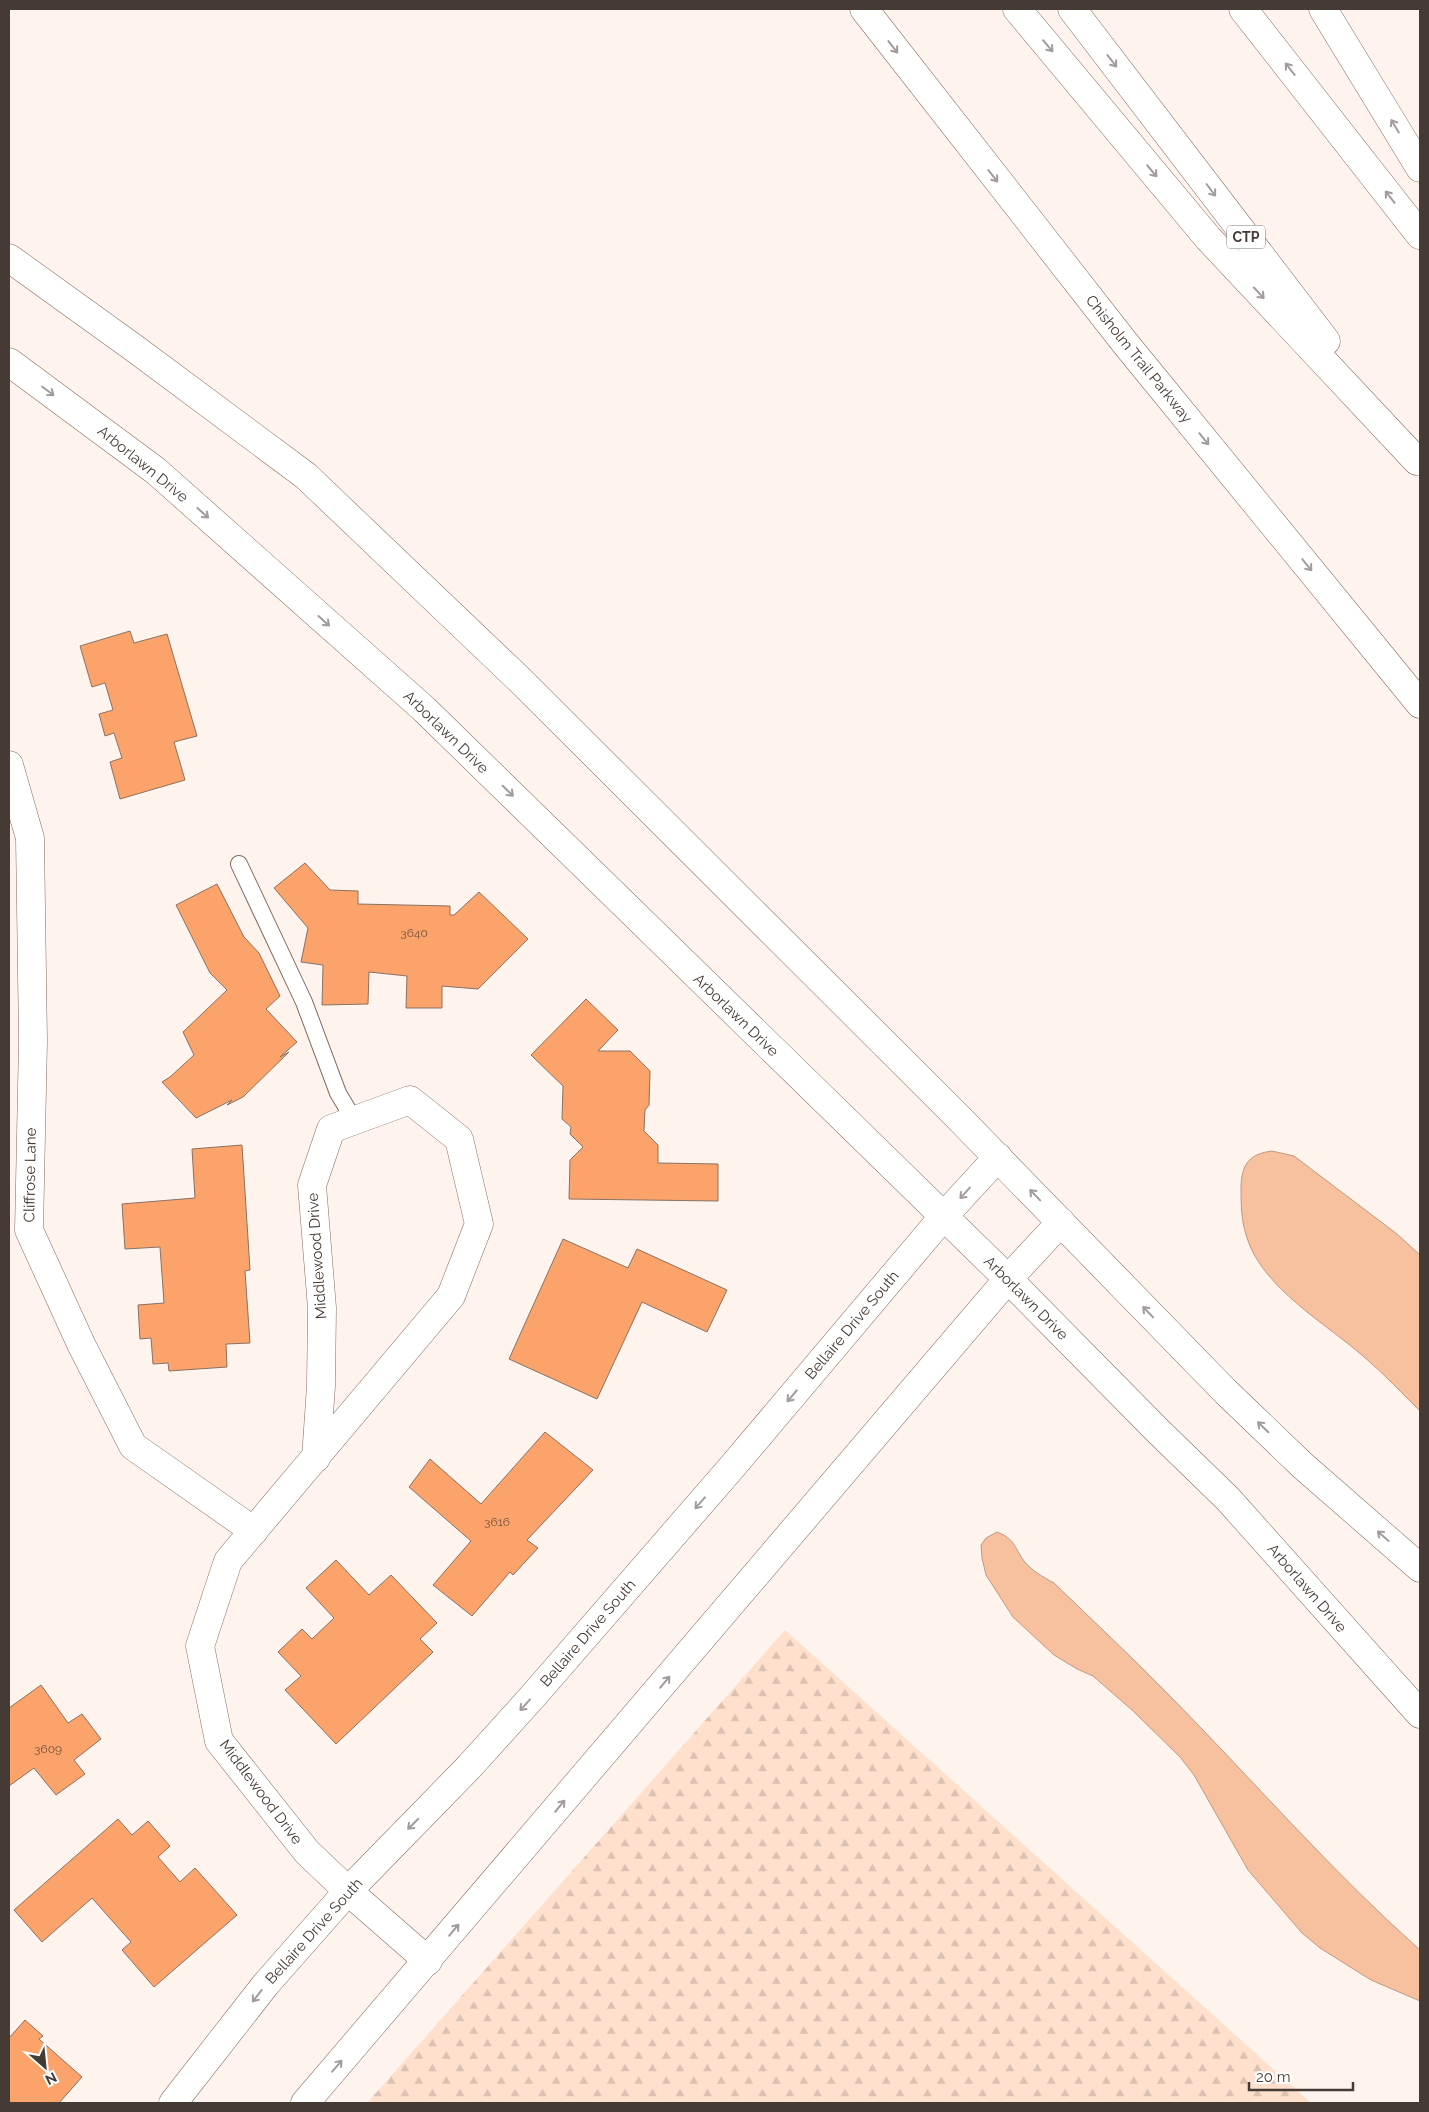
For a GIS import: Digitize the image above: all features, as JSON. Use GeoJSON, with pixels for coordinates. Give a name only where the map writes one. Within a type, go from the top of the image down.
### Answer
{"type":"FeatureCollection","features":[{"type":"Feature","properties":{"kind":"main road","name":"Chisholm Trail Parkway"},"geometry":{"type":"LineString","coordinates":[[864,9],[1126,343],[1420,704]]}},
{"type":"Feature","properties":{"kind":"main road"},"geometry":{"type":"LineString","coordinates":[[1017,9],[1208,238],[1419,463]]}},
{"type":"Feature","properties":{"kind":"main road","name":"CTP"},"geometry":{"type":"LineString","coordinates":[[1072,9],[1419,463]]}},
{"type":"Feature","properties":{"kind":"main road"},"geometry":{"type":"LineString","coordinates":[[1243,9],[1420,235]]}},
{"type":"Feature","properties":{"kind":"main road"},"geometry":{"type":"LineString","coordinates":[[1323,9],[1420,168]]}},
{"type":"Feature","properties":{"kind":"main road"},"geometry":{"type":"LineString","coordinates":[[9,258],[306,476],[536,696],[998,1157],[1226,1392],[1302,1465],[1420,1568]]}},
{"type":"Feature","properties":{"kind":"main road","name":"Arborlawn Drive"},"geometry":{"type":"LineString","coordinates":[[9,362],[156,471],[424,709],[1008,1279],[1228,1499],[1420,1714]]}},
{"type":"Feature","properties":{"kind":"main road","name":"Cliffrose Lane"},"geometry":{"type":"LineString","coordinates":[[9,765],[30,838],[33,1041],[29,1230],[81,1344],[134,1446],[254,1531]]}},
{"type":"Feature","properties":{"kind":"main road","name":"Middlewood Drive"},"geometry":{"type":"LineString","coordinates":[[316,1458],[321,1386],[322,1308],[312,1185],[331,1129],[410,1100],[459,1139],[478,1224],[451,1296],[388,1369],[316,1458],[228,1561],[200,1646],[219,1741],[307,1852],[348,1891],[428,1960]]}},
{"type":"Feature","properties":{"kind":"main road","name":"Bellaire Drive South"},"geometry":{"type":"LineString","coordinates":[[173,2103],[266,1984],[348,1891],[469,1767],[534,1695],[732,1467],[943,1217],[998,1157]]}},
{"type":"Feature","properties":{"kind":"main road"},"geometry":{"type":"LineString","coordinates":[[305,2103],[1008,1279],[1061,1222]]}},
{"type":"Feature","properties":{"kind":"lane"},"geometry":{"type":"LineString","coordinates":[[239,864],[304,1002],[338,1093],[354,1120]]}},
{"type":"Feature","properties":{"kind":"green space"},"geometry":{"type":"Polygon","coordinates":[[[785,1630],[1311,2103],[367,2103],[785,1630]]]}},
{"type":"Feature","properties":{"kind":"shaded area"},"geometry":{"type":"Polygon","coordinates":[[[1272,1151],[1294,1156],[1397,1234],[1420,1255],[1420,1411],[1370,1363],[1281,1289],[1255,1256],[1247,1238],[1241,1205],[1243,1171],[1253,1157],[1272,1151]]]}},
{"type":"Feature","properties":{"kind":"shaded area"},"geometry":{"type":"Polygon","coordinates":[[[997,1532],[1014,1544],[1024,1561],[1031,1568],[1054,1583],[1140,1666],[1323,1857],[1420,1950],[1420,2001],[1371,1980],[1320,1948],[1302,1933],[1248,1870],[1194,1775],[1180,1757],[1132,1710],[1093,1676],[1054,1655],[1013,1617],[986,1575],[982,1558],[981,1545],[986,1538],[997,1532]]]}},
{"type":"Feature","properties":{"kind":"building"},"geometry":{"type":"Polygon","coordinates":[[[130,631],[134,643],[167,634],[197,736],[174,742],[185,780],[120,799],[110,762],[122,758],[114,733],[105,736],[99,714],[113,710],[105,683],[92,687],[80,646],[130,631]]]}},
{"type":"Feature","properties":{"kind":"building"},"geometry":{"type":"Polygon","coordinates":[[[305,863],[330,890],[358,891],[358,904],[450,906],[450,915],[454,915],[479,892],[528,939],[478,989],[442,986],[442,1008],[406,1008],[407,976],[369,972],[368,1004],[322,1005],[323,965],[301,962],[308,928],[274,888],[305,863]]]}},
{"type":"Feature","properties":{"kind":"building"},"geometry":{"type":"Polygon","coordinates":[[[217,884],[244,937],[259,953],[280,996],[266,1009],[297,1042],[280,1057],[289,1052],[243,1097],[227,1105],[232,1100],[196,1118],[162,1082],[194,1055],[183,1032],[227,990],[210,973],[176,905],[217,884]]]}},
{"type":"Feature","properties":{"kind":"building"},"geometry":{"type":"Polygon","coordinates":[[[586,999],[618,1030],[598,1051],[630,1051],[650,1071],[649,1105],[645,1110],[644,1131],[658,1145],[658,1163],[718,1164],[718,1201],[569,1199],[570,1160],[583,1147],[570,1134],[571,1127],[562,1119],[563,1086],[531,1055],[586,999]]]}},
{"type":"Feature","properties":{"kind":"building"},"geometry":{"type":"Polygon","coordinates":[[[242,1145],[250,1270],[245,1271],[250,1343],[226,1344],[227,1367],[169,1371],[168,1363],[153,1364],[151,1338],[140,1339],[138,1305],[164,1303],[160,1247],[125,1249],[122,1204],[195,1198],[192,1149],[242,1145]]]}},
{"type":"Feature","properties":{"kind":"building"},"geometry":{"type":"Polygon","coordinates":[[[563,1239],[628,1268],[637,1249],[727,1290],[707,1332],[642,1302],[597,1399],[509,1359],[563,1239]]]}},
{"type":"Feature","properties":{"kind":"building"},"geometry":{"type":"Polygon","coordinates":[[[545,1432],[593,1470],[527,1540],[538,1548],[513,1575],[510,1572],[472,1616],[433,1585],[471,1541],[409,1487],[430,1459],[481,1504],[545,1432]]]}},
{"type":"Feature","properties":{"kind":"building"},"geometry":{"type":"Polygon","coordinates":[[[336,1560],[369,1595],[391,1575],[437,1623],[420,1639],[433,1652],[336,1744],[285,1690],[301,1676],[278,1652],[302,1629],[312,1639],[334,1618],[306,1588],[336,1560]]]}},
{"type":"Feature","properties":{"kind":"building"},"geometry":{"type":"Polygon","coordinates":[[[41,1685],[68,1723],[82,1714],[101,1739],[74,1760],[85,1774],[56,1795],[34,1768],[9,1786],[9,1708],[41,1685]]]}},
{"type":"Feature","properties":{"kind":"building"},"geometry":{"type":"Polygon","coordinates":[[[118,1819],[132,1835],[148,1821],[170,1846],[158,1857],[180,1882],[195,1868],[237,1915],[154,1987],[122,1950],[131,1942],[92,1898],[42,1942],[14,1910],[118,1819]]]}},
{"type":"Feature","properties":{"kind":"building"},"geometry":{"type":"Polygon","coordinates":[[[25,2020],[43,2036],[39,2039],[82,2077],[59,2103],[9,2103],[9,2038],[25,2020]]]}}]}
